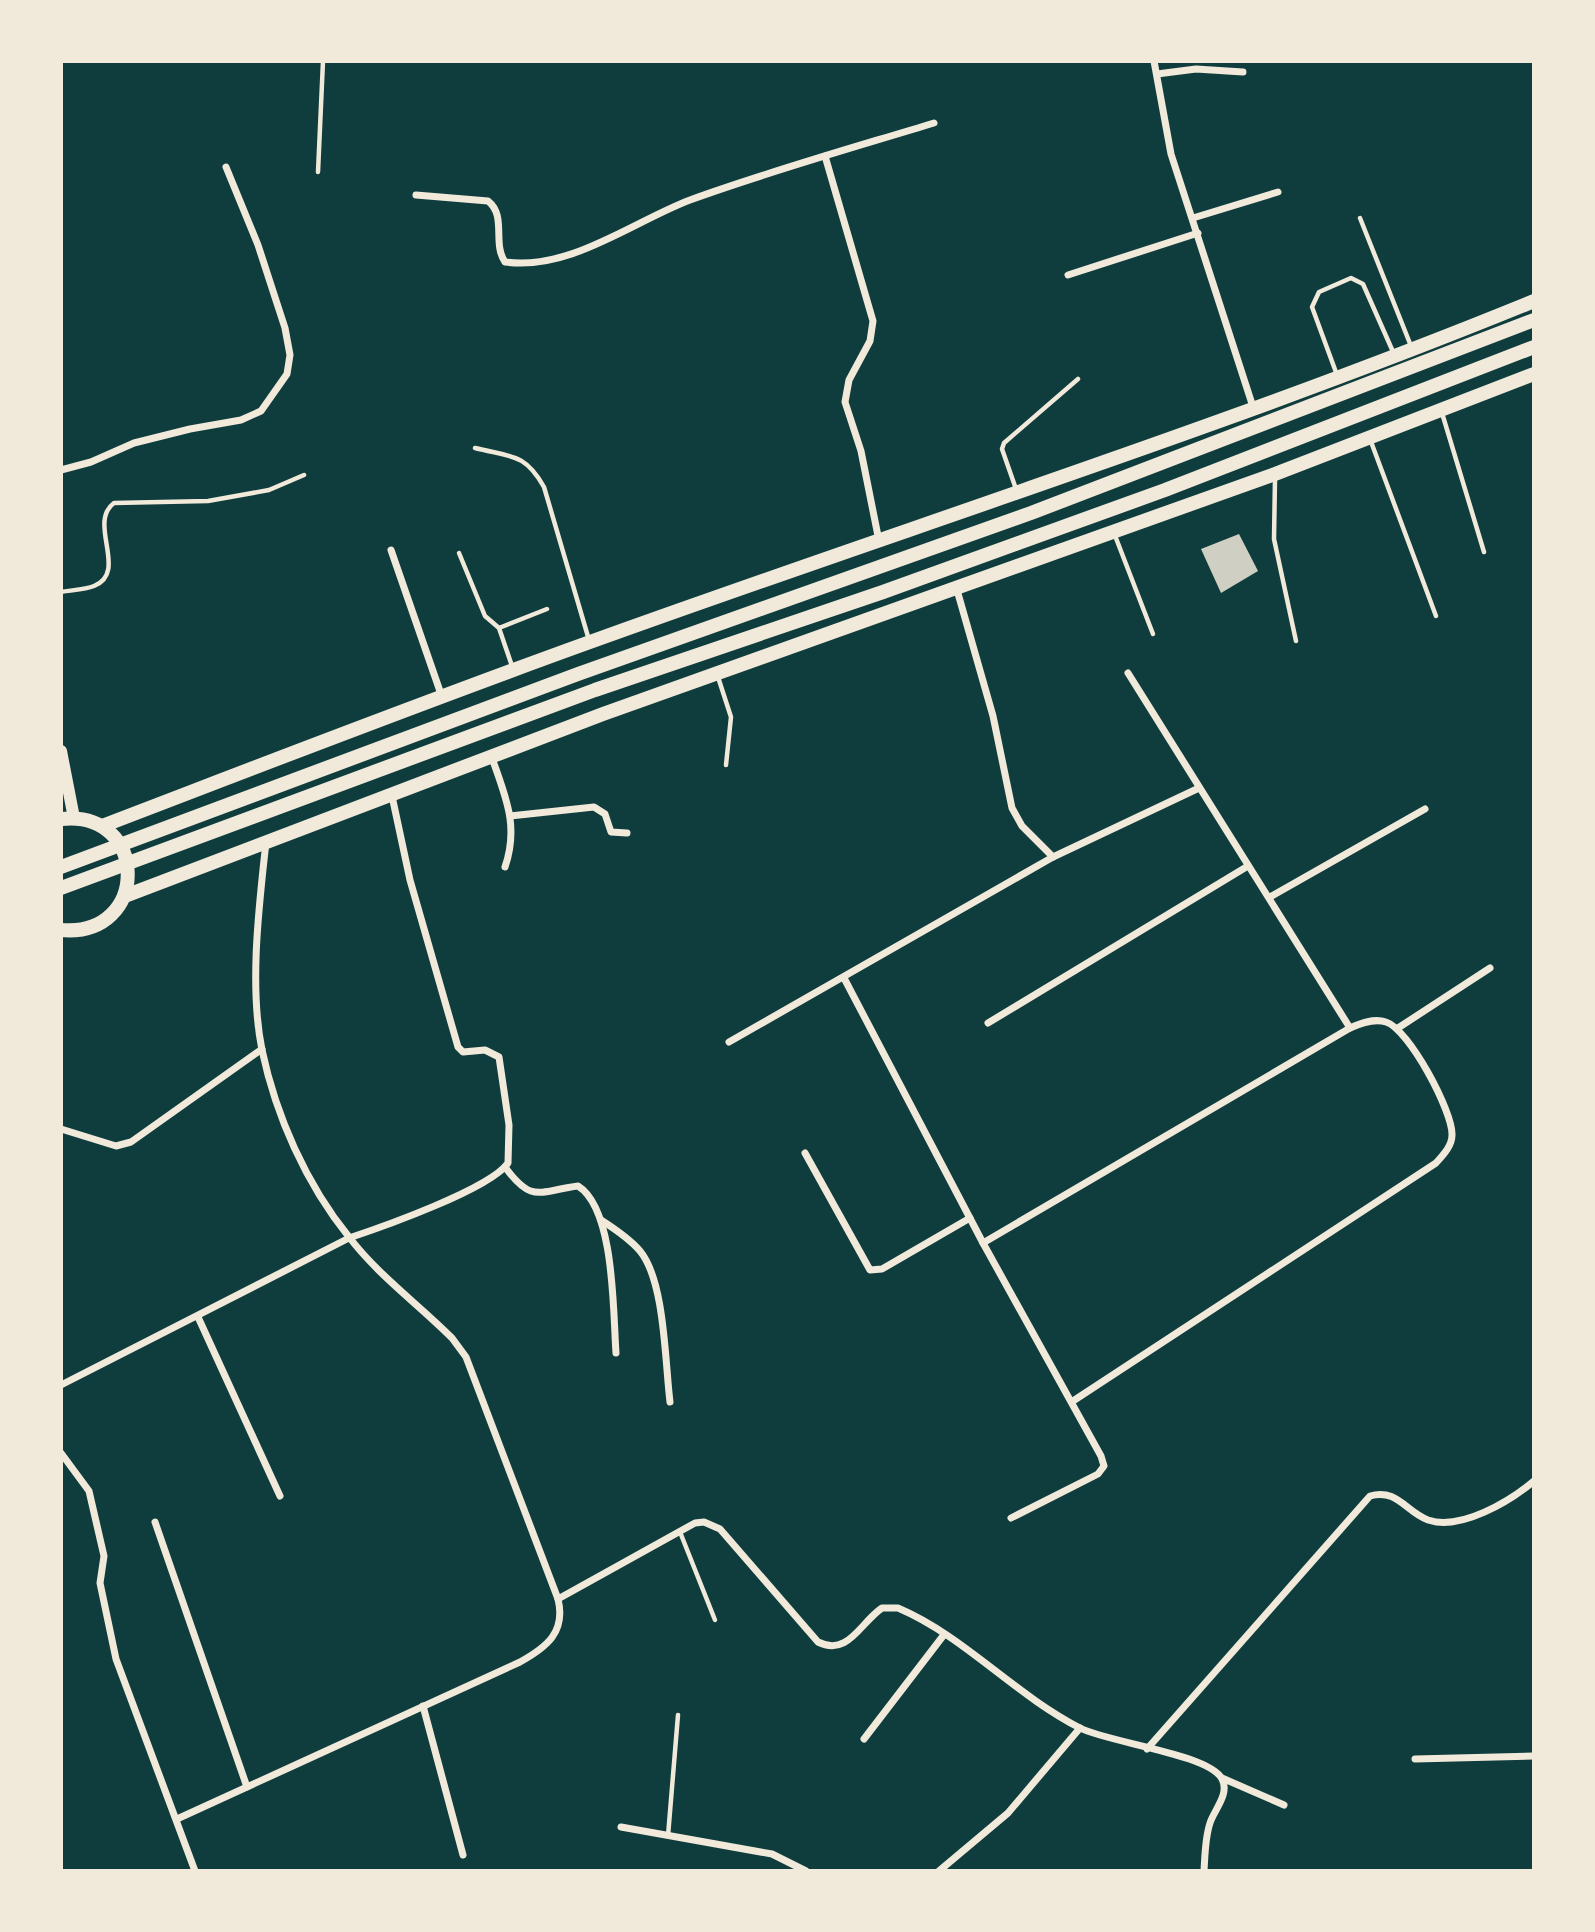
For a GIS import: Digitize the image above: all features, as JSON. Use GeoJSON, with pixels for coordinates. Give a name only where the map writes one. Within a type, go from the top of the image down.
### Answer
{"type":"FeatureCollection","features":[{"type":"Feature","properties":{"kind":"main road"},"geometry":{"type":"LineString","coordinates":[[102,826],[590,642],[1255,411],[1413,351],[1534,301]]}},
{"type":"Feature","properties":{"kind":"main road"},"geometry":{"type":"LineString","coordinates":[[61,867],[483,712],[578,674],[1031,513],[1534,320]]}},
{"type":"Feature","properties":{"kind":"main road"},"geometry":{"type":"LineString","coordinates":[[61,888],[488,730],[1165,490],[1534,347]]}},
{"type":"Feature","properties":{"kind":"main road"},"geometry":{"type":"LineString","coordinates":[[125,896],[717,673],[957,590],[1275,474],[1534,374]]}},
{"type":"Feature","properties":{"kind":"main road"},"geometry":{"type":"LineString","coordinates":[[61,751],[67,818],[102,826],[114,836],[126,857],[129,880],[125,896],[105,921],[76,931],[61,930]]}},
{"type":"Feature","properties":{"kind":"street"},"geometry":{"type":"LineString","coordinates":[[1154,61],[1171,154],[1255,411]]}},
{"type":"Feature","properties":{"kind":"street"},"geometry":{"type":"LineString","coordinates":[[1157,74],[1196,69],[1243,72]]}},
{"type":"Feature","properties":{"kind":"street"},"geometry":{"type":"LineString","coordinates":[[416,195],[488,201],[495,206],[499,224],[498,252],[505,262],[538,262],[562,257],[689,201],[934,123]]}},
{"type":"Feature","properties":{"kind":"street"},"geometry":{"type":"LineString","coordinates":[[825,156],[873,321],[870,341],[849,380],[845,402],[861,450],[880,542]]}},
{"type":"Feature","properties":{"kind":"street"},"geometry":{"type":"LineString","coordinates":[[61,470],[91,462],[134,443],[241,420],[261,411],[287,374],[290,355],[285,328],[258,246],[226,167]]}},
{"type":"Feature","properties":{"kind":"street"},"geometry":{"type":"LineString","coordinates":[[1193,218],[1278,192]]}},
{"type":"Feature","properties":{"kind":"street"},"geometry":{"type":"LineString","coordinates":[[1068,275],[1198,233]]}},
{"type":"Feature","properties":{"kind":"street"},"geometry":{"type":"LineString","coordinates":[[390,550],[442,697]]}},
{"type":"Feature","properties":{"kind":"street"},"geometry":{"type":"LineString","coordinates":[[957,590],[993,716],[1012,808],[1022,826],[1053,857]]}},
{"type":"Feature","properties":{"kind":"street"},"geometry":{"type":"LineString","coordinates":[[1128,673],[1350,1028]]}},
{"type":"Feature","properties":{"kind":"street"},"geometry":{"type":"LineString","coordinates":[[492,758],[513,832],[505,867]]}},
{"type":"Feature","properties":{"kind":"street"},"geometry":{"type":"LineString","coordinates":[[729,1042],[1053,857],[1199,788]]}},
{"type":"Feature","properties":{"kind":"street"},"geometry":{"type":"LineString","coordinates":[[61,1385],[349,1238],[397,1223],[508,1163],[509,1125],[499,1056],[485,1050],[463,1052],[458,1047],[410,880],[392,796]]}},
{"type":"Feature","properties":{"kind":"street"},"geometry":{"type":"LineString","coordinates":[[510,816],[594,807],[605,814],[611,832],[627,833]]}},
{"type":"Feature","properties":{"kind":"street"},"geometry":{"type":"LineString","coordinates":[[1270,898],[1425,809]]}},
{"type":"Feature","properties":{"kind":"street"},"geometry":{"type":"LineString","coordinates":[[177,1819],[542,1650],[559,1628],[561,1619],[558,1599],[466,1357],[452,1338],[349,1238],[303,1167],[287,1130],[262,1049],[257,1000],[260,899],[266,841]]}},
{"type":"Feature","properties":{"kind":"street"},"geometry":{"type":"LineString","coordinates":[[988,1023],[1248,866]]}},
{"type":"Feature","properties":{"kind":"street"},"geometry":{"type":"LineString","coordinates":[[1398,1028],[1490,968]]}},
{"type":"Feature","properties":{"kind":"street"},"geometry":{"type":"LineString","coordinates":[[844,978],[983,1243],[1073,1401],[1104,1466],[1098,1474],[1012,1518]]}},
{"type":"Feature","properties":{"kind":"street"},"geometry":{"type":"LineString","coordinates":[[983,1243],[1350,1028],[1375,1020],[1398,1028],[1410,1042],[1448,1116],[1452,1135],[1450,1144],[1436,1163],[1073,1401]]}},
{"type":"Feature","properties":{"kind":"street"},"geometry":{"type":"LineString","coordinates":[[61,1129],[116,1146],[131,1142],[262,1049]]}},
{"type":"Feature","properties":{"kind":"street"},"geometry":{"type":"LineString","coordinates":[[805,1153],[870,1270],[882,1269],[970,1218]]}},
{"type":"Feature","properties":{"kind":"street"},"geometry":{"type":"LineString","coordinates":[[505,1167],[519,1187],[531,1193],[578,1186],[591,1200],[601,1220],[616,1353]]}},
{"type":"Feature","properties":{"kind":"street"},"geometry":{"type":"LineString","coordinates":[[601,1220],[630,1241],[648,1265],[657,1301],[670,1402]]}},
{"type":"Feature","properties":{"kind":"street"},"geometry":{"type":"LineString","coordinates":[[198,1317],[280,1496]]}},
{"type":"Feature","properties":{"kind":"street"},"geometry":{"type":"LineString","coordinates":[[61,1453],[89,1491],[104,1556],[100,1583],[109,1635],[195,1871]]}},
{"type":"Feature","properties":{"kind":"street"},"geometry":{"type":"LineString","coordinates":[[1147,1749],[1370,1496],[1389,1494],[1427,1520],[1443,1522],[1487,1511],[1517,1495],[1534,1481]]}},
{"type":"Feature","properties":{"kind":"street"},"geometry":{"type":"LineString","coordinates":[[155,1522],[247,1787]]}},
{"type":"Feature","properties":{"kind":"street"},"geometry":{"type":"LineString","coordinates":[[558,1599],[695,1523],[705,1522],[720,1529],[818,1642],[827,1646],[843,1644],[875,1613],[890,1606],[909,1613],[1080,1728],[1204,1763],[1222,1778],[1284,1805]]}},
{"type":"Feature","properties":{"kind":"street"},"geometry":{"type":"LineString","coordinates":[[864,1739],[943,1636]]}},
{"type":"Feature","properties":{"kind":"street"},"geometry":{"type":"LineString","coordinates":[[424,1706],[463,1855]]}},
{"type":"Feature","properties":{"kind":"street"},"geometry":{"type":"LineString","coordinates":[[939,1871],[1008,1813],[1080,1728]]}},
{"type":"Feature","properties":{"kind":"street"},"geometry":{"type":"LineString","coordinates":[[1415,1759],[1534,1756]]}},
{"type":"Feature","properties":{"kind":"street"},"geometry":{"type":"LineString","coordinates":[[1204,1871],[1209,1824],[1224,1794],[1222,1778]]}},
{"type":"Feature","properties":{"kind":"street"},"geometry":{"type":"LineString","coordinates":[[621,1827],[772,1854],[806,1871]]}},
{"type":"Feature","properties":{"kind":"lane"},"geometry":{"type":"LineString","coordinates":[[318,172],[323,61]]}},
{"type":"Feature","properties":{"kind":"lane"},"geometry":{"type":"LineString","coordinates":[[1360,218],[1413,351]]}},
{"type":"Feature","properties":{"kind":"lane"},"geometry":{"type":"LineString","coordinates":[[1339,379],[1312,307],[1319,292],[1351,278],[1363,284],[1395,358]]}},
{"type":"Feature","properties":{"kind":"lane"},"geometry":{"type":"LineString","coordinates":[[1017,493],[1002,449],[1004,443],[1078,379]]}},
{"type":"Feature","properties":{"kind":"lane"},"geometry":{"type":"LineString","coordinates":[[1441,412],[1484,552]]}},
{"type":"Feature","properties":{"kind":"lane"},"geometry":{"type":"LineString","coordinates":[[1370,438],[1436,616]]}},
{"type":"Feature","properties":{"kind":"lane"},"geometry":{"type":"LineString","coordinates":[[475,448],[520,459],[532,466],[544,487],[590,642]]}},
{"type":"Feature","properties":{"kind":"lane"},"geometry":{"type":"LineString","coordinates":[[1275,474],[1274,539],[1296,641]]}},
{"type":"Feature","properties":{"kind":"lane"},"geometry":{"type":"LineString","coordinates":[[61,592],[95,586],[103,579],[109,561],[104,517],[107,509],[114,503],[208,501],[269,490],[304,475]]}},
{"type":"Feature","properties":{"kind":"lane"},"geometry":{"type":"LineString","coordinates":[[1114,533],[1153,634]]}},
{"type":"Feature","properties":{"kind":"lane"},"geometry":{"type":"LineString","coordinates":[[459,553],[485,616],[499,628],[513,671]]}},
{"type":"Feature","properties":{"kind":"lane"},"geometry":{"type":"LineString","coordinates":[[499,628],[547,610]]}},
{"type":"Feature","properties":{"kind":"lane"},"geometry":{"type":"LineString","coordinates":[[717,673],[730,717],[726,765]]}},
{"type":"Feature","properties":{"kind":"lane"},"geometry":{"type":"LineString","coordinates":[[680,1531],[715,1620]]}},
{"type":"Feature","properties":{"kind":"lane"},"geometry":{"type":"LineString","coordinates":[[668,1836],[678,1715]]}},
{"type":"Feature","properties":{"kind":"building"},"geometry":{"type":"Polygon","coordinates":[[[1239,534],[1258,571],[1221,593],[1201,549],[1239,534]]]}}]}
